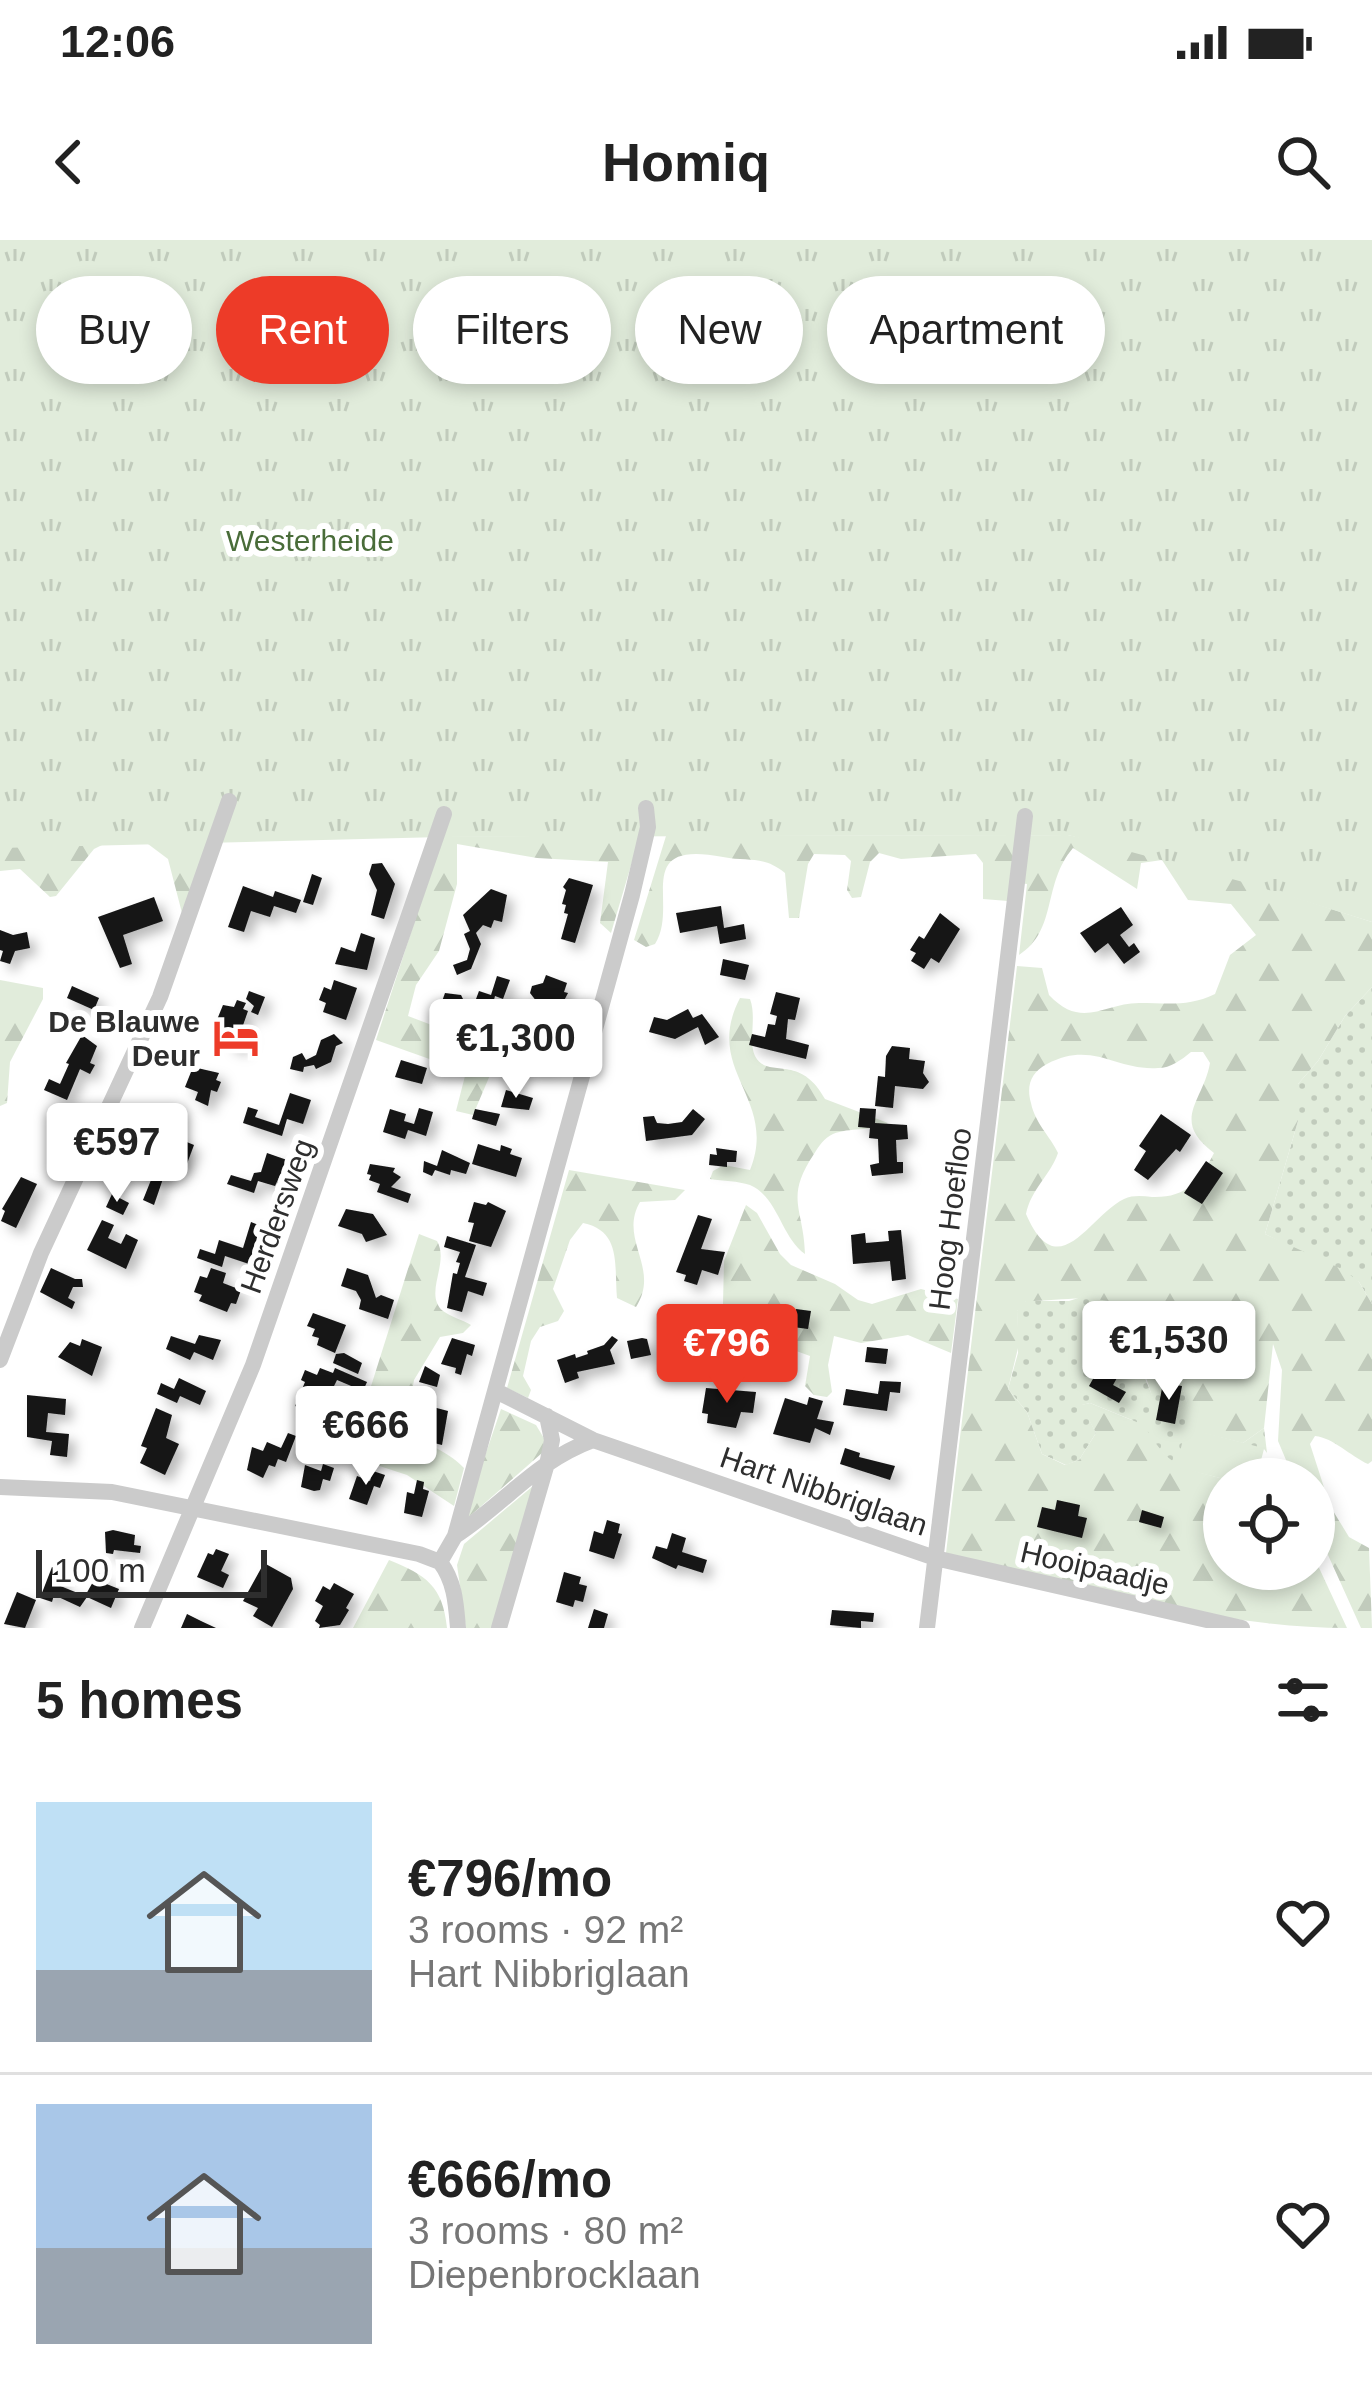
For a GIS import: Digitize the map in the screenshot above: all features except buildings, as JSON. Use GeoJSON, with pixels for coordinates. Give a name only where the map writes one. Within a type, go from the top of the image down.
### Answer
{"type":"FeatureCollection","features":[{"type":"Feature","properties":{"kind":"street"},"geometry":{"type":"LineString","coordinates":[[0,1360],[41,1253],[160,997],[230,801]]}},
{"type":"Feature","properties":{"kind":"street"},"geometry":{"type":"LineString","coordinates":[[440,1562],[455,1535],[632,896],[648,827],[646,808]]}},
{"type":"Feature","properties":{"kind":"street","name":"Herdersweg"},"geometry":{"type":"LineString","coordinates":[[142,1628],[253,1365],[444,814]]}},
{"type":"Feature","properties":{"kind":"street","name":"Hoog Hoefloo"},"geometry":{"type":"LineString","coordinates":[[927,1628],[1024,816]]}},
{"type":"Feature","properties":{"kind":"street","name":"Hart Nibbriglaan"},"geometry":{"type":"LineString","coordinates":[[496,1390],[593,1440],[935,1558]]}},
{"type":"Feature","properties":{"kind":"street"},"geometry":{"type":"LineString","coordinates":[[499,1628],[548,1460],[552,1440],[547,1416]]}},
{"type":"Feature","properties":{"kind":"street"},"geometry":{"type":"LineString","coordinates":[[455,1535],[477,1522],[548,1460],[593,1440]]}},
{"type":"Feature","properties":{"kind":"street"},"geometry":{"type":"LineString","coordinates":[[0,1487],[112,1492],[419,1554],[440,1562],[449,1574],[458,1628]]}},
{"type":"Feature","properties":{"kind":"street","name":"Hooipaadje"},"geometry":{"type":"LineString","coordinates":[[935,1558],[1242,1628]]}},
{"type":"Feature","properties":{"kind":"green space","name":"Westerheide"},"geometry":{"type":"Polygon","coordinates":[[[0,240],[1372,240],[1372,922],[1068,835],[442,837],[0,848],[0,240]]]}},
{"type":"Feature","properties":{"kind":"green space"},"geometry":{"type":"Polygon","coordinates":[[[218,813],[182,913],[168,859],[148,844],[104,844],[94,849],[56,896],[50,897],[20,869],[0,871],[0,821],[218,813]]]}},
{"type":"Feature","properties":{"kind":"green space"},"geometry":{"type":"Polygon","coordinates":[[[640,835],[611,933],[600,923],[608,862],[537,858],[457,844],[457,884],[439,951],[416,985],[408,1016],[458,1035],[473,1051],[496,1061],[473,1115],[456,1111],[466,1072],[376,1040],[442,837],[640,835]]]}},
{"type":"Feature","properties":{"kind":"green space"},"geometry":{"type":"Polygon","coordinates":[[[1068,835],[1164,855],[1372,922],[1372,987],[1345,1016],[1298,1084],[1298,1121],[1265,1234],[1344,1270],[1359,1282],[1372,1304],[1372,1461],[1368,1464],[1315,1436],[1310,1444],[1315,1458],[1285,1458],[1278,1441],[1282,1370],[1273,1344],[1264,1428],[1243,1443],[1195,1431],[1182,1386],[1161,1377],[1154,1403],[1139,1355],[1125,1333],[1123,1305],[1111,1301],[1026,1301],[1017,1311],[1019,1344],[1008,1389],[1027,1412],[1042,1454],[1065,1465],[1079,1460],[1096,1433],[1081,1405],[1090,1403],[1144,1425],[1176,1463],[1203,1473],[1203,1590],[1329,1590],[1347,1628],[1196,1612],[946,1553],[1017,966],[1042,968],[1049,995],[1072,1011],[1196,1001],[1215,994],[1230,955],[1256,935],[1231,904],[1188,900],[1162,860],[1141,863],[1137,889],[1073,848],[1057,876],[1040,933],[1019,955],[1027,884],[1010,882],[1008,901],[983,899],[983,863],[976,854],[901,859],[879,853],[870,862],[861,897],[852,898],[847,890],[851,861],[845,855],[814,854],[799,918],[789,918],[785,873],[777,867],[756,860],[694,854],[667,866],[655,944],[646,947],[634,940],[666,836],[1068,835]],[[1191,1052],[1158,1068],[1078,1055],[1037,1071],[1030,1085],[1031,1103],[1058,1153],[1026,1214],[1038,1235],[1050,1245],[1062,1246],[1124,1199],[1174,1195],[1197,1180],[1214,1153],[1201,1141],[1192,1120],[1210,1063],[1203,1052],[1191,1052]]]}},
{"type":"Feature","properties":{"kind":"green space"},"geometry":{"type":"Polygon","coordinates":[[[0,980],[43,988],[43,999],[10,1062],[7,1103],[0,1106],[0,980]]]}},
{"type":"Feature","properties":{"kind":"green space"},"geometry":{"type":"Polygon","coordinates":[[[1372,987],[1372,1304],[1359,1282],[1265,1234],[1298,1121],[1298,1084],[1345,1016],[1372,987]]]}},
{"type":"Feature","properties":{"kind":"green space"},"geometry":{"type":"Polygon","coordinates":[[[740,998],[750,999],[753,1050],[760,1063],[795,1071],[825,1099],[888,1123],[833,1134],[816,1151],[798,1193],[805,1254],[759,1191],[710,1179],[724,1165],[750,1170],[756,1145],[750,1103],[730,1046],[731,1023],[740,998]]]}},
{"type":"Feature","properties":{"kind":"green space"},"geometry":{"type":"Polygon","coordinates":[[[569,1170],[685,1190],[675,1200],[640,1202],[634,1229],[644,1279],[636,1307],[617,1298],[613,1252],[604,1234],[583,1223],[570,1240],[553,1289],[564,1311],[558,1321],[540,1327],[531,1341],[523,1376],[531,1390],[528,1398],[507,1388],[569,1170]]]}},
{"type":"Feature","properties":{"kind":"green space"},"geometry":{"type":"Polygon","coordinates":[[[746,1205],[757,1213],[791,1265],[858,1300],[872,1304],[921,1289],[958,1299],[951,1353],[908,1335],[861,1343],[834,1336],[828,1365],[832,1392],[827,1397],[814,1395],[805,1386],[810,1356],[788,1348],[775,1349],[768,1378],[758,1380],[741,1339],[691,1329],[689,1310],[723,1304],[724,1261],[746,1205]]]}},
{"type":"Feature","properties":{"kind":"green space"},"geometry":{"type":"Polygon","coordinates":[[[419,1234],[437,1241],[440,1250],[438,1304],[471,1325],[463,1333],[440,1337],[414,1380],[407,1419],[418,1435],[464,1468],[454,1506],[407,1475],[349,1456],[419,1234]]]}},
{"type":"Feature","properties":{"kind":"green space"},"geometry":{"type":"Polygon","coordinates":[[[1088,1295],[1124,1305],[1131,1341],[1154,1400],[1161,1377],[1182,1386],[1196,1431],[1243,1443],[1264,1428],[1267,1453],[1264,1449],[1262,1458],[1203,1458],[1203,1474],[1176,1467],[1132,1420],[1090,1403],[1082,1405],[1096,1433],[1079,1460],[1066,1465],[1042,1454],[1027,1412],[1008,1389],[1018,1353],[1017,1311],[1026,1301],[1069,1301],[1088,1295]]]}},
{"type":"Feature","properties":{"kind":"green space"},"geometry":{"type":"Polygon","coordinates":[[[501,1409],[536,1425],[545,1440],[542,1453],[462,1523],[501,1409]]]}},
{"type":"Feature","properties":{"kind":"green space"},"geometry":{"type":"Polygon","coordinates":[[[1186,1428],[1263,1448],[1261,1458],[1203,1458],[1203,1474],[1176,1467],[1186,1428]]]}},
{"type":"Feature","properties":{"kind":"green space"},"geometry":{"type":"Polygon","coordinates":[[[539,1481],[495,1628],[466,1628],[457,1565],[464,1544],[539,1481]]]}},
{"type":"Feature","properties":{"kind":"green space"},"geometry":{"type":"Polygon","coordinates":[[[1335,1514],[1349,1537],[1369,1548],[1372,1628],[1361,1628],[1335,1570],[1335,1514]]]}},
{"type":"Feature","properties":{"kind":"green space"},"geometry":{"type":"Polygon","coordinates":[[[389,1560],[413,1571],[437,1592],[447,1628],[353,1628],[389,1560]]]}},
{"type":"Feature","properties":{"kind":"place","name":"De Blauwe Deur"},"geometry":{"type":"Point","coordinates":[236,1038]}}]}
